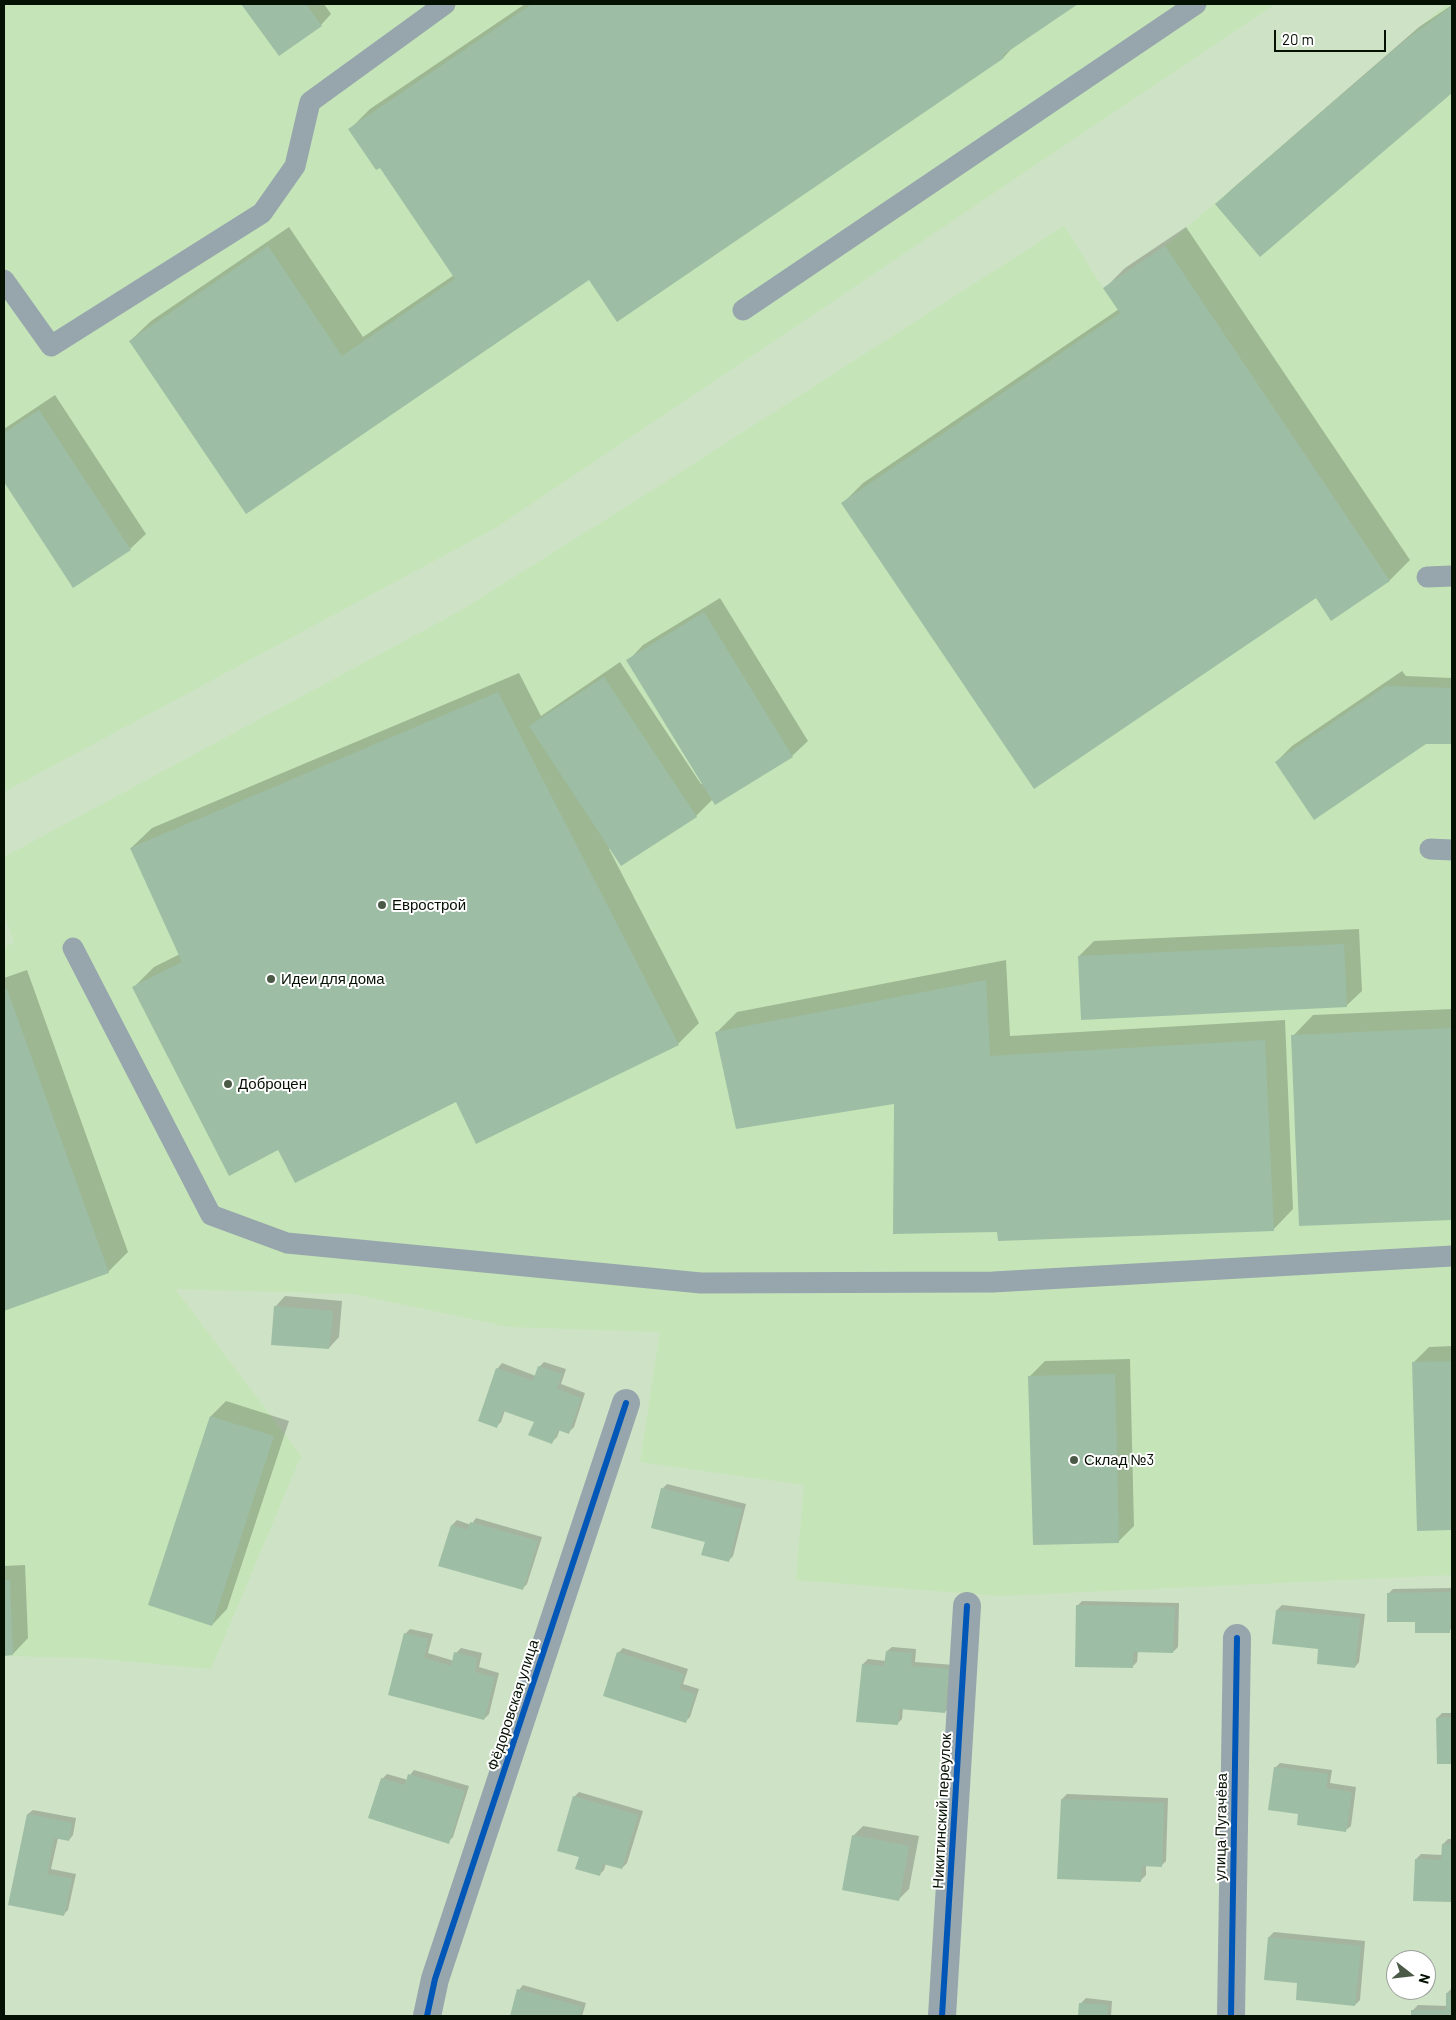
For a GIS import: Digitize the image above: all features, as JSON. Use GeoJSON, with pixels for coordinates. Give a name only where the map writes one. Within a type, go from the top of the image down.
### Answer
{"type":"FeatureCollection","features":[{"type":"Feature","properties":{"kind":"street","name":"Фёдоровская улица"},"geometry":{"type":"LineString","coordinates":[[427,2016],[435,1979],[626,1403]]}},
{"type":"Feature","properties":{"kind":"street","name":"Никитинский переулок"},"geometry":{"type":"LineString","coordinates":[[942,2016],[967,1606]]}},
{"type":"Feature","properties":{"kind":"street","name":"улица Пугачёва"},"geometry":{"type":"LineString","coordinates":[[1231,2016],[1236,1638]]}},
{"type":"Feature","properties":{"kind":"lane"},"geometry":{"type":"LineString","coordinates":[[4,280],[51,346],[262,212],[295,166],[310,102],[445,4]]}},
{"type":"Feature","properties":{"kind":"lane"},"geometry":{"type":"LineString","coordinates":[[743,310],[1196,4]]}},
{"type":"Feature","properties":{"kind":"lane"},"geometry":{"type":"LineString","coordinates":[[1428,577],[1452,576]]}},
{"type":"Feature","properties":{"kind":"lane"},"geometry":{"type":"LineString","coordinates":[[1430,849],[1452,850]]}},
{"type":"Feature","properties":{"kind":"lane"},"geometry":{"type":"LineString","coordinates":[[73,948],[211,1214],[287,1243],[701,1284],[993,1282],[1452,1256]]}},
{"type":"Feature","properties":{"kind":"shaded area"},"geometry":{"type":"Polygon","coordinates":[[[4,4],[1275,4],[497,527],[4,792],[4,4]]]}},
{"type":"Feature","properties":{"kind":"shaded area"},"geometry":{"type":"Polygon","coordinates":[[[1447,4],[1452,4],[1452,1575],[1000,1596],[796,1580],[804,1485],[640,1462],[660,1332],[510,1327],[353,1294],[175,1289],[301,1456],[211,1669],[91,1658],[4,1656],[4,947],[14,943],[4,913],[4,857],[460,611],[656,488],[1064,226],[1103,288],[1165,246],[1447,4]]]}},
{"type":"Feature","properties":{"kind":"building"},"geometry":{"type":"Polygon","coordinates":[[[241,4],[306,4],[322,26],[279,56],[241,4]]]}},
{"type":"Feature","properties":{"kind":"building"},"geometry":{"type":"Polygon","coordinates":[[[532,4],[1078,4],[1003,55],[1004,58],[617,322],[589,280],[246,514],[129,341],[268,246],[342,356],[455,279],[380,168],[376,170],[348,129],[532,4]]]}},
{"type":"Feature","properties":{"kind":"building"},"geometry":{"type":"Polygon","coordinates":[[[1452,6],[1452,93],[1260,257],[1215,204],[1403,42],[1452,6]]]}},
{"type":"Feature","properties":{"kind":"building"},"geometry":{"type":"Polygon","coordinates":[[[1165,246],[1390,581],[1331,621],[1316,598],[1034,789],[841,503],[1120,313],[1103,288],[1165,246]]]}},
{"type":"Feature","properties":{"kind":"building"},"geometry":{"type":"Polygon","coordinates":[[[39,410],[131,550],[73,588],[4,482],[4,433],[39,410]]]}},
{"type":"Feature","properties":{"kind":"building"},"geometry":{"type":"Polygon","coordinates":[[[704,612],[793,757],[715,805],[626,660],[704,612]]]}},
{"type":"Feature","properties":{"kind":"building"},"geometry":{"type":"Polygon","coordinates":[[[604,677],[697,817],[621,866],[529,726],[604,677]]]}},
{"type":"Feature","properties":{"kind":"building"},"geometry":{"type":"Polygon","coordinates":[[[1386,686],[1452,688],[1452,744],[1426,744],[1314,820],[1275,762],[1386,686]]]}},
{"type":"Feature","properties":{"kind":"building","name":"Еврострой"},"geometry":{"type":"Polygon","coordinates":[[[498,692],[679,1045],[476,1144],[456,1102],[295,1183],[278,1150],[229,1176],[132,987],[182,962],[130,848],[498,692]]]}},
{"type":"Feature","properties":{"kind":"building"},"geometry":{"type":"Polygon","coordinates":[[[1344,944],[1347,1007],[1081,1020],[1078,956],[1344,944]]]}},
{"type":"Feature","properties":{"kind":"building"},"geometry":{"type":"Polygon","coordinates":[[[986,980],[990,1056],[1265,1040],[1274,1231],[998,1241],[997,1232],[893,1234],[894,1104],[736,1129],[715,1032],[986,980]]]}},
{"type":"Feature","properties":{"kind":"building"},"geometry":{"type":"Polygon","coordinates":[[[7,989],[109,1273],[4,1311],[4,990],[7,989]]]}},
{"type":"Feature","properties":{"kind":"building"},"geometry":{"type":"Polygon","coordinates":[[[1452,1028],[1452,1220],[1299,1226],[1291,1035],[1452,1028]]]}},
{"type":"Feature","properties":{"kind":"building"},"geometry":{"type":"Polygon","coordinates":[[[274,1306],[333,1311],[329,1349],[271,1345],[274,1306]]]}},
{"type":"Feature","properties":{"kind":"building"},"geometry":{"type":"Polygon","coordinates":[[[1452,1361],[1452,1530],[1417,1531],[1412,1362],[1452,1361]]]}},
{"type":"Feature","properties":{"kind":"building"},"geometry":{"type":"Polygon","coordinates":[[[538,1366],[562,1374],[557,1389],[581,1398],[569,1434],[558,1430],[552,1444],[528,1435],[534,1422],[503,1411],[497,1428],[478,1421],[496,1368],[533,1381],[538,1366]]]}},
{"type":"Feature","properties":{"kind":"building","name":"Склад №3"},"geometry":{"type":"Polygon","coordinates":[[[1115,1374],[1119,1543],[1033,1545],[1028,1376],[1115,1374]]]}},
{"type":"Feature","properties":{"kind":"building"},"geometry":{"type":"Polygon","coordinates":[[[210,1416],[274,1436],[212,1626],[148,1605],[210,1416]]]}},
{"type":"Feature","properties":{"kind":"building"},"geometry":{"type":"Polygon","coordinates":[[[661,1488],[742,1509],[729,1562],[701,1555],[705,1542],[651,1528],[661,1488]]]}},
{"type":"Feature","properties":{"kind":"building"},"geometry":{"type":"Polygon","coordinates":[[[470,1522],[538,1541],[523,1590],[438,1566],[451,1525],[468,1530],[470,1522]]]}},
{"type":"Feature","properties":{"kind":"building"},"geometry":{"type":"Polygon","coordinates":[[[4,1580],[10,1580],[13,1655],[4,1656],[4,1580]]]}},
{"type":"Feature","properties":{"kind":"building"},"geometry":{"type":"Polygon","coordinates":[[[1452,1592],[1450,1633],[1415,1633],[1415,1622],[1387,1622],[1387,1593],[1452,1592]]]}},
{"type":"Feature","properties":{"kind":"building"},"geometry":{"type":"Polygon","coordinates":[[[1076,1605],[1175,1607],[1173,1653],[1133,1652],[1133,1668],[1075,1667],[1076,1605]]]}},
{"type":"Feature","properties":{"kind":"building"},"geometry":{"type":"Polygon","coordinates":[[[1276,1610],[1360,1618],[1355,1668],[1317,1664],[1318,1649],[1272,1644],[1276,1610]]]}},
{"type":"Feature","properties":{"kind":"building"},"geometry":{"type":"Polygon","coordinates":[[[404,1633],[428,1639],[424,1658],[451,1666],[454,1652],[477,1658],[475,1672],[495,1677],[484,1720],[388,1695],[404,1633]]]}},
{"type":"Feature","properties":{"kind":"building"},"geometry":{"type":"Polygon","coordinates":[[[886,1651],[912,1653],[911,1666],[949,1669],[945,1713],[899,1709],[898,1725],[856,1722],[862,1664],[884,1666],[886,1651]]]}},
{"type":"Feature","properties":{"kind":"building"},"geometry":{"type":"Polygon","coordinates":[[[617,1652],[684,1674],[679,1689],[695,1694],[686,1723],[603,1696],[617,1652]]]}},
{"type":"Feature","properties":{"kind":"building"},"geometry":{"type":"Polygon","coordinates":[[[1452,1717],[1452,1764],[1437,1764],[1436,1718],[1452,1717]]]}},
{"type":"Feature","properties":{"kind":"building"},"geometry":{"type":"Polygon","coordinates":[[[1274,1767],[1328,1774],[1326,1788],[1352,1792],[1346,1832],[1297,1825],[1298,1814],[1268,1810],[1274,1767]]]}},
{"type":"Feature","properties":{"kind":"building"},"geometry":{"type":"Polygon","coordinates":[[[408,1774],[465,1791],[449,1844],[368,1818],[381,1778],[405,1785],[408,1774]]]}},
{"type":"Feature","properties":{"kind":"building"},"geometry":{"type":"Polygon","coordinates":[[[573,1796],[638,1815],[622,1869],[603,1864],[600,1876],[575,1869],[579,1857],[557,1851],[573,1796]]]}},
{"type":"Feature","properties":{"kind":"building"},"geometry":{"type":"Polygon","coordinates":[[[1061,1799],[1164,1803],[1162,1867],[1142,1866],[1141,1882],[1057,1879],[1061,1799]]]}},
{"type":"Feature","properties":{"kind":"building"},"geometry":{"type":"Polygon","coordinates":[[[27,1814],[72,1823],[69,1841],[54,1838],[47,1874],[72,1879],[64,1916],[8,1905],[27,1814]]]}},
{"type":"Feature","properties":{"kind":"building"},"geometry":{"type":"Polygon","coordinates":[[[852,1835],[909,1846],[899,1901],[842,1890],[852,1835]]]}},
{"type":"Feature","properties":{"kind":"building"},"geometry":{"type":"Polygon","coordinates":[[[1442,1844],[1452,1844],[1452,1902],[1413,1901],[1415,1859],[1441,1860],[1442,1844]]]}},
{"type":"Feature","properties":{"kind":"building"},"geometry":{"type":"Polygon","coordinates":[[[1268,1937],[1361,1946],[1355,2006],[1296,2000],[1297,1983],[1264,1980],[1268,1937]]]}},
{"type":"Feature","properties":{"kind":"building"},"geometry":{"type":"Polygon","coordinates":[[[517,1989],[582,2007],[580,2016],[510,2016],[517,1989]]]}},
{"type":"Feature","properties":{"kind":"building"},"geometry":{"type":"Polygon","coordinates":[[[1446,1993],[1452,1993],[1452,2016],[1411,2016],[1411,2010],[1446,2010],[1446,1993]]]}},
{"type":"Feature","properties":{"kind":"building"},"geometry":{"type":"Polygon","coordinates":[[[1079,2003],[1108,2005],[1107,2016],[1078,2016],[1079,2003]]]}},
{"type":"Feature","properties":{"kind":"cycle path"},"geometry":{"type":"LineString","coordinates":[[427,2016],[435,1979],[626,1403]]}},
{"type":"Feature","properties":{"kind":"cycle path"},"geometry":{"type":"LineString","coordinates":[[942,2016],[967,1606]]}},
{"type":"Feature","properties":{"kind":"cycle path"},"geometry":{"type":"LineString","coordinates":[[1231,2016],[1237,1638]]}},
{"type":"Feature","properties":{"kind":"place","name":"Еврострой"},"geometry":{"type":"Point","coordinates":[382,905]}},
{"type":"Feature","properties":{"kind":"place","name":"Идеи для дома"},"geometry":{"type":"Point","coordinates":[271,979]}},
{"type":"Feature","properties":{"kind":"place","name":"Доброцен"},"geometry":{"type":"Point","coordinates":[228,1084]}},
{"type":"Feature","properties":{"kind":"place","name":"Склад №3"},"geometry":{"type":"Point","coordinates":[1074,1460]}}]}
